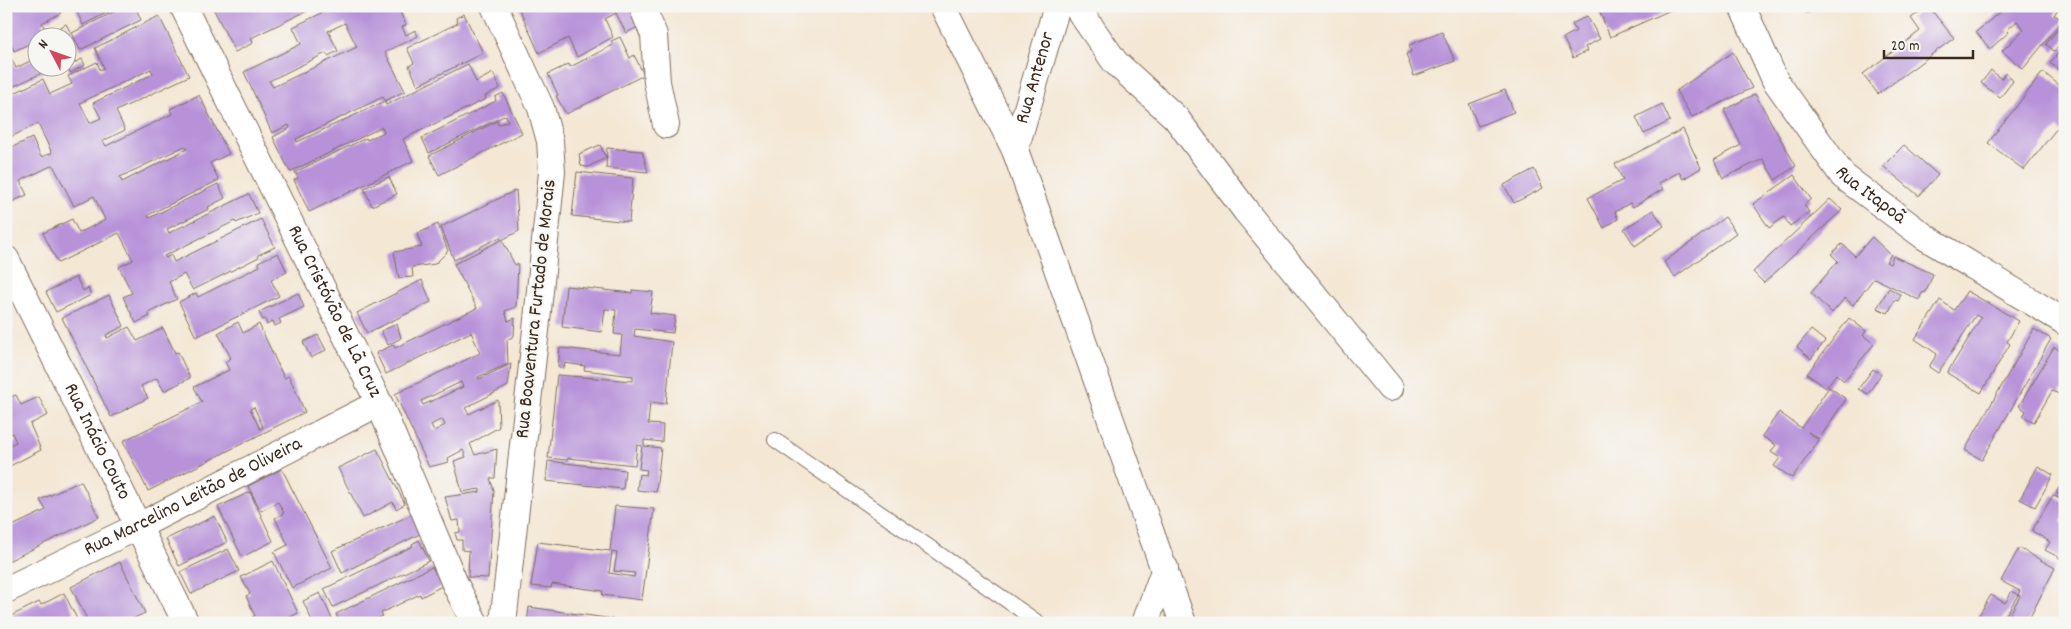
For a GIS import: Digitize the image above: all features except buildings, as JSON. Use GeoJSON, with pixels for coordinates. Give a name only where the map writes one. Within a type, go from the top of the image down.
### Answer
{"type":"FeatureCollection","features":[{"type":"Feature","properties":{"kind":"street","name":"Rua Cristóvão de Lã Cruz"},"geometry":{"type":"LineString","coordinates":[[184,6],[379,403],[455,584],[475,623]]}},
{"type":"Feature","properties":{"kind":"street","name":"Rua Boaventura Furtado de Morais"},"geometry":{"type":"LineString","coordinates":[[494,6],[541,108],[550,141],[552,172],[503,623]]}},
{"type":"Feature","properties":{"kind":"street"},"geometry":{"type":"LineString","coordinates":[[642,6],[654,35],[657,82],[666,125]]}},
{"type":"Feature","properties":{"kind":"street"},"geometry":{"type":"LineString","coordinates":[[942,6],[1015,150],[1184,623]]}},
{"type":"Feature","properties":{"kind":"street","name":"Rua Antenor"},"geometry":{"type":"LineString","coordinates":[[1015,150],[1058,6]]}},
{"type":"Feature","properties":{"kind":"street"},"geometry":{"type":"LineString","coordinates":[[1076,6],[1115,62],[1176,118],[1246,212],[1390,388]]}},
{"type":"Feature","properties":{"kind":"street","name":"Rua Itapoã"},"geometry":{"type":"LineString","coordinates":[[1742,6],[1775,80],[1843,176],[1925,237],[2065,322]]}},
{"type":"Feature","properties":{"kind":"street","name":"Rua Inácio Couto"},"geometry":{"type":"LineString","coordinates":[[6,260],[186,623]]}},
{"type":"Feature","properties":{"kind":"street","name":"Rua Marcelino Leitão de Oliveira"},"geometry":{"type":"LineString","coordinates":[[6,590],[139,526],[379,403]]}},
{"type":"Feature","properties":{"kind":"street"},"geometry":{"type":"LineString","coordinates":[[1145,623],[1165,568]]}},
{"type":"Feature","properties":{"kind":"lane"},"geometry":{"type":"LineString","coordinates":[[775,440],[1040,623]]}}]}
